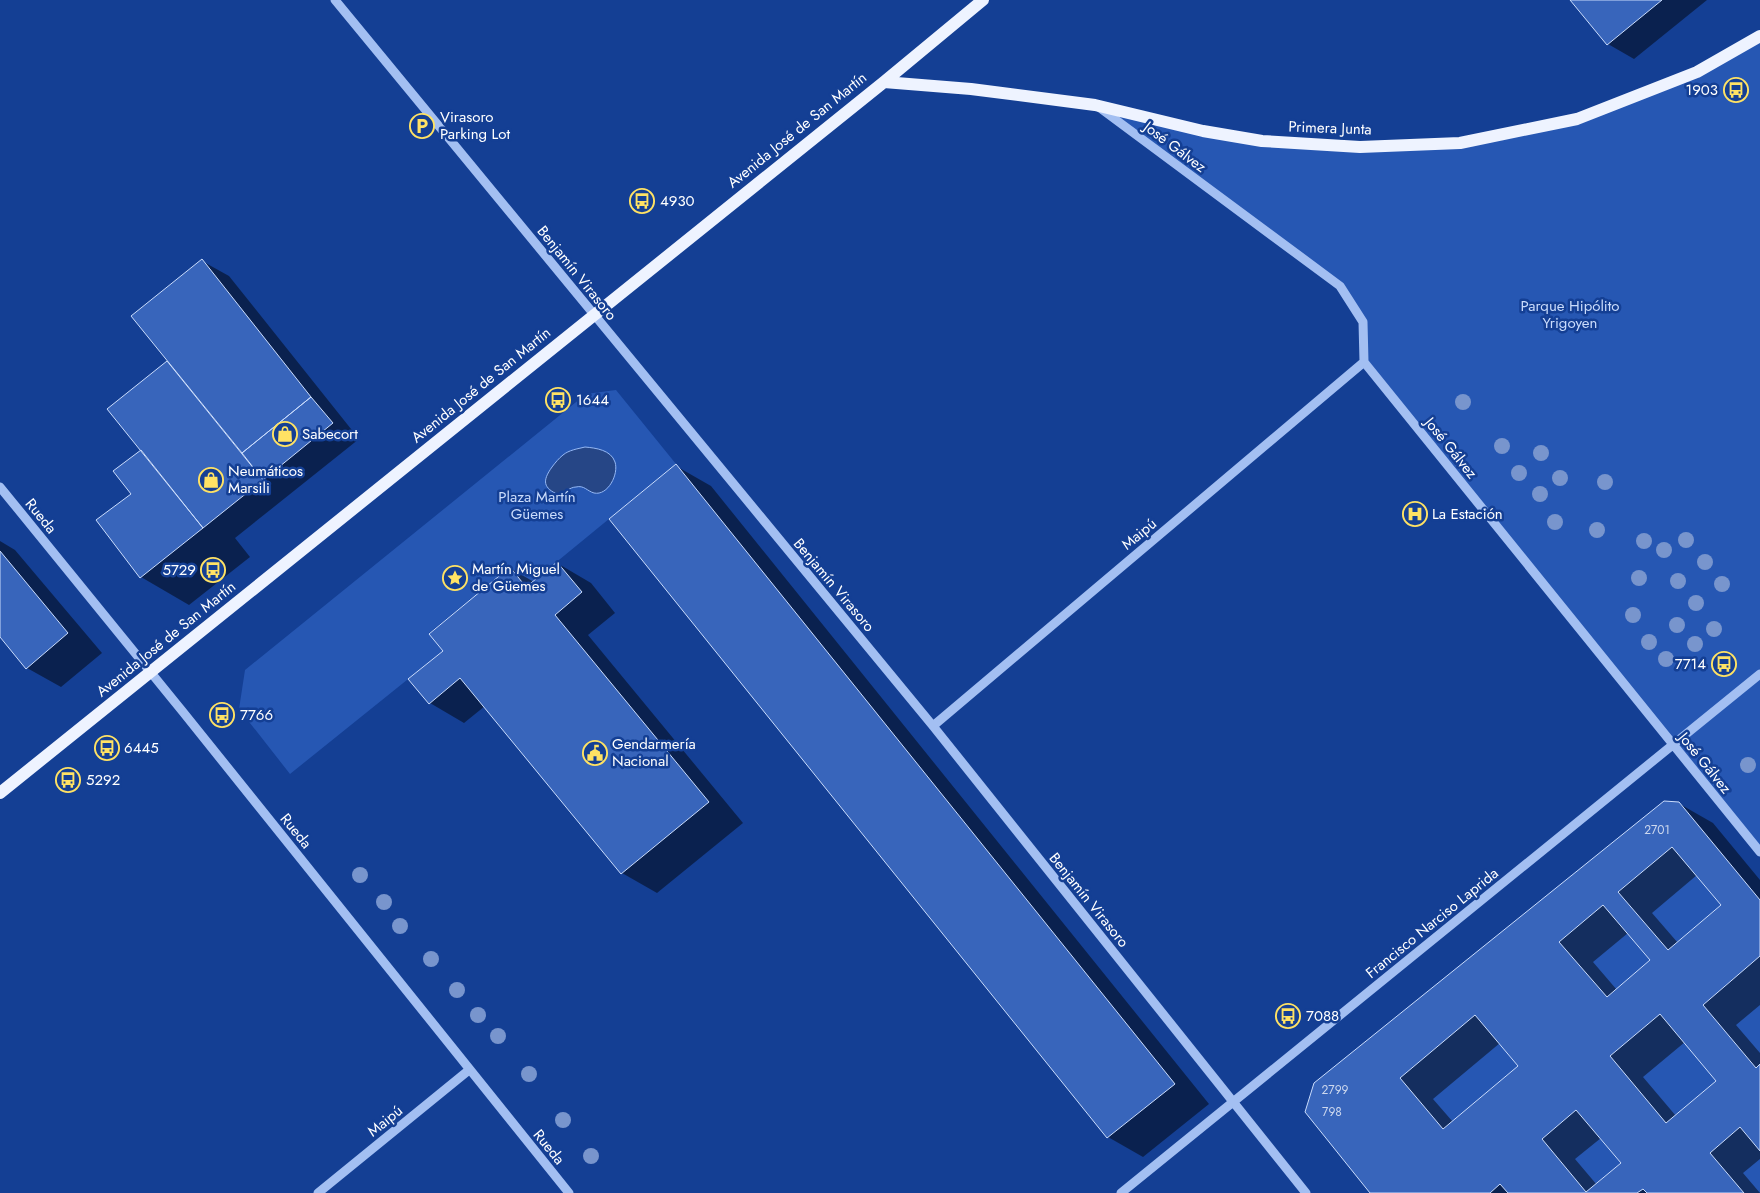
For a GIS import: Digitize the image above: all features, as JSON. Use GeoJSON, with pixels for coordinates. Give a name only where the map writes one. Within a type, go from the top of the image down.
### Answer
{"type":"FeatureCollection","features":[{"type":"Feature","properties":{"kind":"main road","name":"Avenida José de San Martín"},"geometry":{"type":"LineString","coordinates":[[0,793],[884,82],[982,0]]}},
{"type":"Feature","properties":{"kind":"main road","name":"Primera Junta"},"geometry":{"type":"LineString","coordinates":[[884,82],[971,89],[1095,104],[1203,131],[1262,141],[1360,147],[1460,143],[1577,119],[1697,72],[1760,36]]}},
{"type":"Feature","properties":{"kind":"street","name":"Benjamín Virasoro"},"geometry":{"type":"LineString","coordinates":[[335,0],[933,726],[1306,1193]]}},
{"type":"Feature","properties":{"kind":"street","name":"José Gálvez"},"geometry":{"type":"LineString","coordinates":[[1095,104],[1340,286],[1363,322],[1364,362],[1760,852]]}},
{"type":"Feature","properties":{"kind":"street","name":"Maipú"},"geometry":{"type":"LineString","coordinates":[[933,726],[1364,362]]}},
{"type":"Feature","properties":{"kind":"street","name":"Rueda"},"geometry":{"type":"LineString","coordinates":[[0,487],[569,1193]]}},
{"type":"Feature","properties":{"kind":"street","name":"Francisco Narciso Laprida"},"geometry":{"type":"LineString","coordinates":[[1121,1193],[1760,674]]}},
{"type":"Feature","properties":{"kind":"street","name":"Maipú"},"geometry":{"type":"LineString","coordinates":[[318,1193],[469,1070]]}},
{"type":"Feature","properties":{"kind":"green space","name":"Parque Hipólito Yrigoyen"},"geometry":{"type":"Polygon","coordinates":[[[1760,36],[1760,852],[1364,362],[1363,322],[1340,286],[1095,105],[1262,141],[1460,143],[1577,119],[1697,72],[1760,36]]]}},
{"type":"Feature","properties":{"kind":"green space","name":"Plaza Martín Güemes"},"geometry":{"type":"Polygon","coordinates":[[[616,390],[676,464],[526,587],[510,567],[429,633],[443,651],[290,774],[239,709],[245,670],[586,394],[616,390]]]}},
{"type":"Feature","properties":{"kind":"green space"},"geometry":{"type":"Polygon","coordinates":[[[1672,847],[1721,905],[1668,950],[1618,892],[1672,847]]]}},
{"type":"Feature","properties":{"kind":"green space"},"geometry":{"type":"Polygon","coordinates":[[[1603,905],[1650,960],[1607,997],[1559,942],[1603,905]]]}},
{"type":"Feature","properties":{"kind":"green space"},"geometry":{"type":"Polygon","coordinates":[[[1760,956],[1760,1064],[1756,1068],[1703,1005],[1760,956]]]}},
{"type":"Feature","properties":{"kind":"green space"},"geometry":{"type":"Polygon","coordinates":[[[1660,1014],[1716,1081],[1666,1123],[1610,1056],[1660,1014]]]}},
{"type":"Feature","properties":{"kind":"green space"},"geometry":{"type":"Polygon","coordinates":[[[1475,1015],[1518,1066],[1443,1129],[1400,1078],[1475,1015]]]}},
{"type":"Feature","properties":{"kind":"green space"},"geometry":{"type":"Polygon","coordinates":[[[1576,1110],[1621,1163],[1586,1192],[1542,1139],[1576,1110]]]}},
{"type":"Feature","properties":{"kind":"green space"},"geometry":{"type":"Polygon","coordinates":[[[1740,1127],[1760,1151],[1760,1193],[1744,1193],[1710,1153],[1740,1127]]]}},
{"type":"Feature","properties":{"kind":"shaded area"},"geometry":{"type":"Polygon","coordinates":[[[585,447],[603,450],[613,458],[616,467],[614,478],[608,488],[599,493],[594,493],[581,487],[574,487],[559,495],[550,490],[547,487],[546,480],[556,462],[568,452],[585,447]]]}},
{"type":"Feature","properties":{"kind":"building"},"geometry":{"type":"Polygon","coordinates":[[[1570,0],[1662,0],[1607,45],[1570,0]]]}},
{"type":"Feature","properties":{"kind":"building"},"geometry":{"type":"Polygon","coordinates":[[[202,259],[311,397],[242,453],[131,316],[202,259]]]}},
{"type":"Feature","properties":{"kind":"building"},"geometry":{"type":"Polygon","coordinates":[[[167,361],[263,480],[203,528],[107,409],[167,361]]]}},
{"type":"Feature","properties":{"kind":"building"},"geometry":{"type":"Polygon","coordinates":[[[311,397],[333,423],[263,480],[242,453],[311,397]]]}},
{"type":"Feature","properties":{"kind":"building"},"geometry":{"type":"Polygon","coordinates":[[[141,450],[203,528],[140,578],[96,520],[131,494],[113,471],[141,450]]]}},
{"type":"Feature","properties":{"kind":"building"},"geometry":{"type":"Polygon","coordinates":[[[676,464],[1175,1084],[1107,1138],[609,519],[676,464]]]}},
{"type":"Feature","properties":{"kind":"building"},"geometry":{"type":"Polygon","coordinates":[[[0,551],[68,633],[26,669],[0,637],[0,551]]]}},
{"type":"Feature","properties":{"kind":"building","name":"Gendarmería Nacional"},"geometry":{"type":"Polygon","coordinates":[[[557,562],[582,592],[555,615],[709,802],[621,874],[460,678],[429,704],[408,679],[443,651],[429,634],[510,567],[526,587],[557,562]]]}},
{"type":"Feature","properties":{"kind":"building"},"geometry":{"type":"Polygon","coordinates":[[[1664,801],[1679,802],[1760,900],[1760,956],[1703,1005],[1756,1068],[1760,1064],[1760,1151],[1740,1127],[1710,1153],[1744,1193],[1647,1193],[1643,1189],[1637,1193],[1508,1193],[1500,1184],[1490,1193],[1370,1193],[1305,1112],[1314,1083],[1664,801]],[[1672,847],[1618,892],[1668,950],[1721,905],[1672,847]],[[1603,905],[1559,942],[1607,997],[1650,960],[1603,905]],[[1660,1014],[1610,1056],[1666,1123],[1716,1081],[1660,1014]],[[1475,1015],[1400,1078],[1443,1129],[1518,1066],[1475,1015]],[[1576,1110],[1542,1139],[1586,1192],[1621,1163],[1576,1110]]]}},
{"type":"Feature","properties":{"kind":"place","name":"1903"},"geometry":{"type":"Point","coordinates":[1736,90]}},
{"type":"Feature","properties":{"kind":"place","name":"Virasoro Parking Lot"},"geometry":{"type":"Point","coordinates":[422,126]}},
{"type":"Feature","properties":{"kind":"place","name":"4930"},"geometry":{"type":"Point","coordinates":[642,201]}},
{"type":"Feature","properties":{"kind":"place","name":"1644"},"geometry":{"type":"Point","coordinates":[558,400]}},
{"type":"Feature","properties":{"kind":"place","name":"Sabecort"},"geometry":{"type":"Point","coordinates":[285,434]}},
{"type":"Feature","properties":{"kind":"place","name":"Neumáticos Marsili"},"geometry":{"type":"Point","coordinates":[211,480]}},
{"type":"Feature","properties":{"kind":"place","name":"La Estación"},"geometry":{"type":"Point","coordinates":[1415,514]}},
{"type":"Feature","properties":{"kind":"place","name":"5729"},"geometry":{"type":"Point","coordinates":[213,570]}},
{"type":"Feature","properties":{"kind":"place","name":"Martín Miguel de Güemes"},"geometry":{"type":"Point","coordinates":[455,578]}},
{"type":"Feature","properties":{"kind":"place","name":"7714"},"geometry":{"type":"Point","coordinates":[1724,664]}},
{"type":"Feature","properties":{"kind":"place","name":"7766"},"geometry":{"type":"Point","coordinates":[222,715]}},
{"type":"Feature","properties":{"kind":"place","name":"6445"},"geometry":{"type":"Point","coordinates":[107,748]}},
{"type":"Feature","properties":{"kind":"place","name":"Gendarmería Nacional"},"geometry":{"type":"Point","coordinates":[595,753]}},
{"type":"Feature","properties":{"kind":"place","name":"5292"},"geometry":{"type":"Point","coordinates":[68,780]}},
{"type":"Feature","properties":{"kind":"place","name":"7088"},"geometry":{"type":"Point","coordinates":[1288,1016]}}]}
